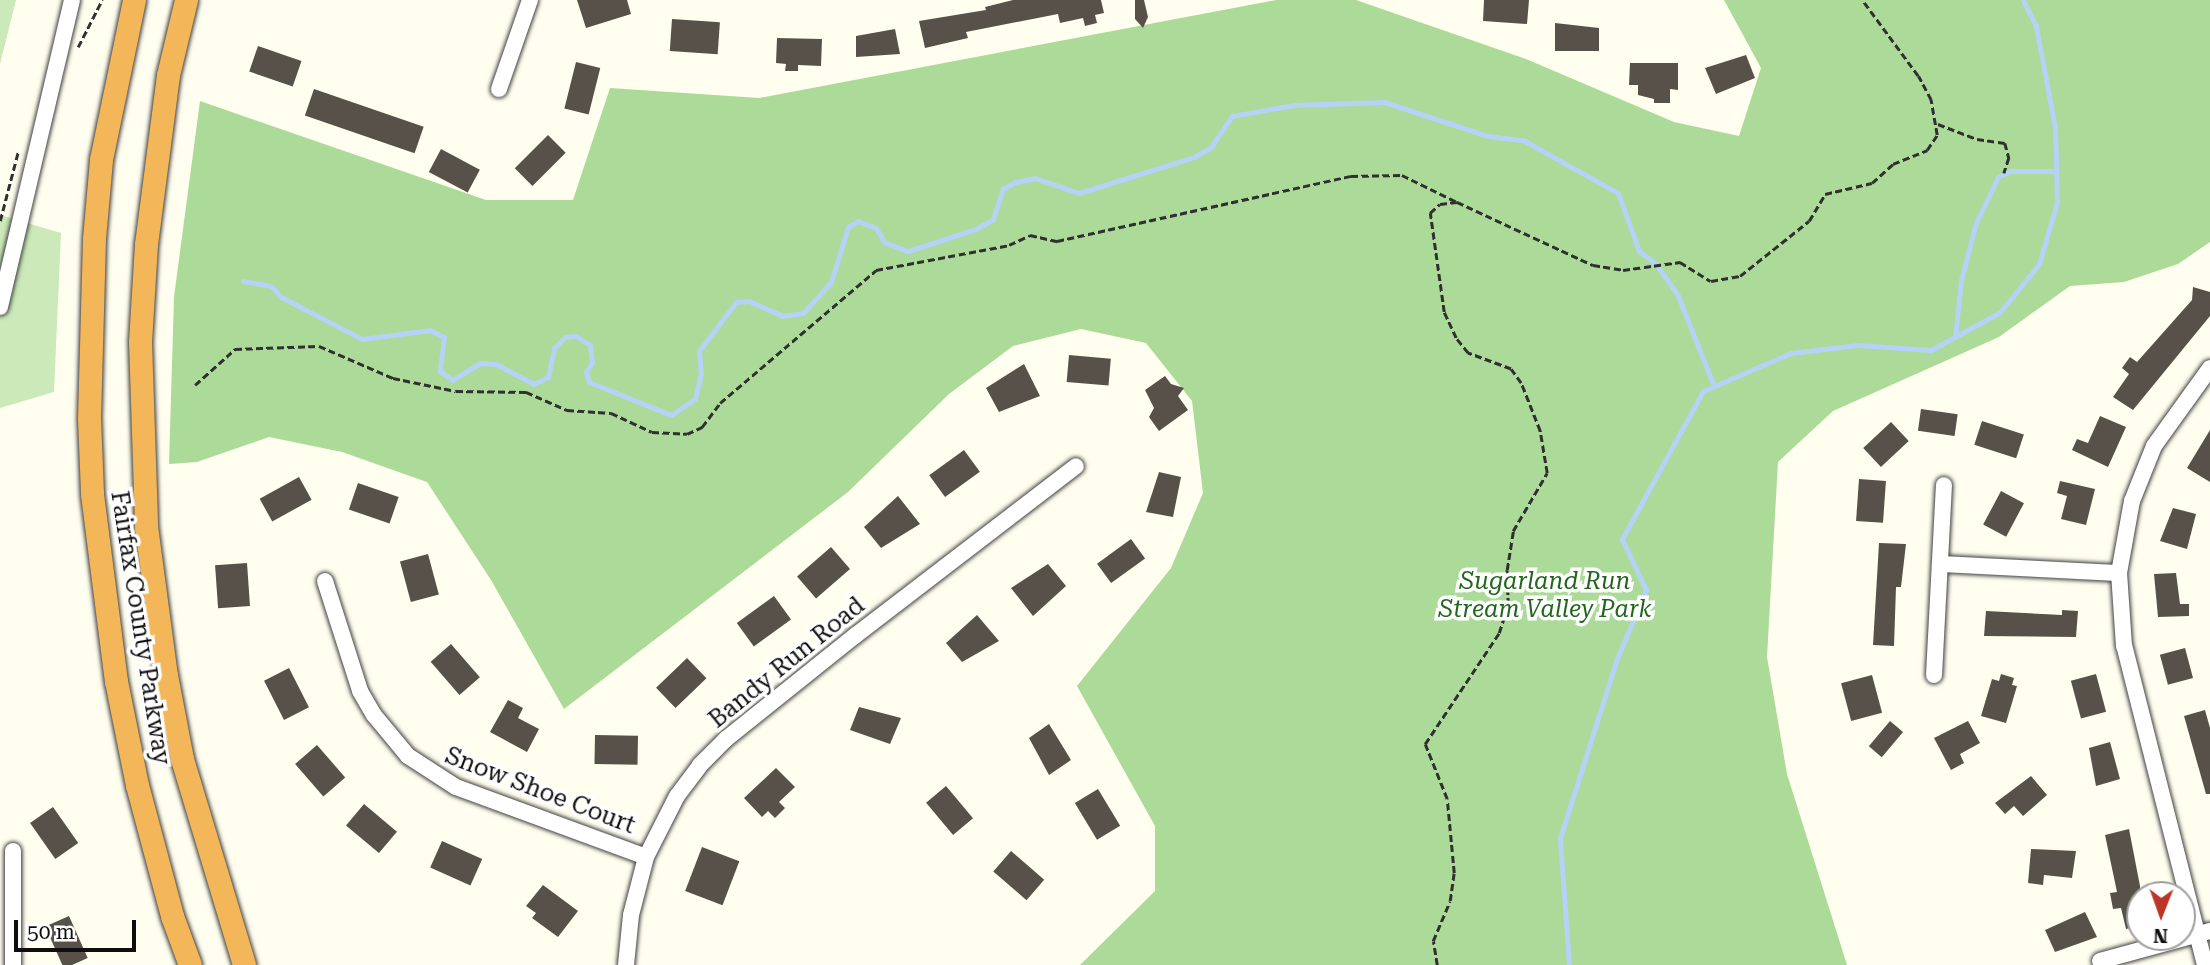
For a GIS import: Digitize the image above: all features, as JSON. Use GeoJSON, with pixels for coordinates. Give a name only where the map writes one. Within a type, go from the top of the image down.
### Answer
{"type":"FeatureCollection","features":[{"type":"Feature","properties":{"kind":"highway","name":"Fairfax County Parkway"},"geometry":{"type":"LineString","coordinates":[[134,0],[101,160],[94,239],[89,405],[92,494],[116,681],[137,785],[172,916],[190,965]]}},
{"type":"Feature","properties":{"kind":"highway","name":"Fairfax County Parkway"},"geometry":{"type":"LineString","coordinates":[[186,0],[168,75],[146,244],[141,341],[145,500],[166,675],[183,759],[244,965]]}},
{"type":"Feature","properties":{"kind":"street"},"geometry":{"type":"LineString","coordinates":[[0,307],[72,0]]}},
{"type":"Feature","properties":{"kind":"street"},"geometry":{"type":"LineString","coordinates":[[499,89],[530,0]]}},
{"type":"Feature","properties":{"kind":"street"},"geometry":{"type":"LineString","coordinates":[[2205,965],[2204,933],[2124,646],[2119,573],[2132,500],[2154,446],[2210,368]]}},
{"type":"Feature","properties":{"kind":"street","name":"Bandy Run Road"},"geometry":{"type":"LineString","coordinates":[[626,965],[631,915],[646,857],[677,796],[726,738],[1076,466]]}},
{"type":"Feature","properties":{"kind":"street"},"geometry":{"type":"LineString","coordinates":[[1934,676],[1944,485]]}},
{"type":"Feature","properties":{"kind":"street"},"geometry":{"type":"LineString","coordinates":[[1940,564],[2119,573]]}},
{"type":"Feature","properties":{"kind":"street","name":"Snow Shoe Court"},"geometry":{"type":"LineString","coordinates":[[325,581],[360,691],[374,715],[408,757],[456,787],[646,857]]}},
{"type":"Feature","properties":{"kind":"street"},"geometry":{"type":"LineString","coordinates":[[13,851],[13,965]]}},
{"type":"Feature","properties":{"kind":"street"},"geometry":{"type":"LineString","coordinates":[[2101,961],[2204,933]]}},
{"type":"Feature","properties":{"kind":"path"},"geometry":{"type":"LineString","coordinates":[[195,385],[235,349],[319,346],[393,378],[456,391],[526,392],[567,410],[611,413],[652,432],[687,434],[702,427],[720,404],[876,270],[1009,245],[1030,235],[1057,241],[1351,176],[1402,175],[1593,265],[1623,270],[1680,262],[1711,281],[1740,276],[1770,256],[1809,221],[1825,194],[1865,186],[1893,164],[1927,150],[1938,124],[1918,76],[1862,0]]}},
{"type":"Feature","properties":{"kind":"path"},"geometry":{"type":"LineString","coordinates":[[1938,124],[1977,139],[2005,143],[2009,158],[2004,173]]}},
{"type":"Feature","properties":{"kind":"path"},"geometry":{"type":"LineString","coordinates":[[1437,965],[1433,941],[1450,901],[1454,873],[1447,799],[1425,744],[1499,634],[1508,605],[1507,570],[1513,531],[1547,472],[1541,431],[1521,383],[1511,369],[1468,353],[1444,312],[1430,213],[1440,204],[1458,202]]}},
{"type":"Feature","properties":{"kind":"green space"},"geometry":{"type":"Polygon","coordinates":[[[0,0],[16,0],[0,64],[0,0]]]}},
{"type":"Feature","properties":{"kind":"green space","name":"Sugarland Run Stream Valley Park"},"geometry":{"type":"Polygon","coordinates":[[[1276,0],[1356,0],[1526,59],[1674,122],[1739,136],[1761,68],[1724,0],[2210,0],[2210,242],[2178,264],[2124,282],[2070,286],[1999,337],[1833,411],[1778,462],[1767,657],[1787,774],[1847,965],[1080,965],[1155,891],[1155,826],[1077,686],[1171,568],[1203,493],[1192,401],[1146,343],[1081,329],[1013,346],[949,394],[848,492],[564,709],[491,580],[427,482],[342,452],[269,437],[197,462],[169,464],[174,297],[200,101],[486,200],[573,200],[610,88],[759,98],[1276,0]]]}},
{"type":"Feature","properties":{"kind":"green space"},"geometry":{"type":"Polygon","coordinates":[[[0,215],[61,233],[54,392],[0,408],[0,215]]]}},
{"type":"Feature","properties":{"kind":"building"},"geometry":{"type":"Polygon","coordinates":[[[577,0],[627,0],[631,14],[586,28],[577,0]]]}},
{"type":"Feature","properties":{"kind":"building"},"geometry":{"type":"Polygon","coordinates":[[[1013,0],[1101,0],[1104,13],[1095,15],[1097,23],[1085,26],[1083,18],[1060,23],[1058,14],[966,32],[968,38],[925,48],[919,21],[986,10],[985,7],[1013,0]]]}},
{"type":"Feature","properties":{"kind":"building"},"geometry":{"type":"Polygon","coordinates":[[[1135,0],[1144,0],[1148,17],[1143,28],[1135,19],[1135,0]]]}},
{"type":"Feature","properties":{"kind":"building"},"geometry":{"type":"Polygon","coordinates":[[[1484,0],[1529,0],[1527,24],[1483,21],[1484,0]]]}},
{"type":"Feature","properties":{"kind":"building"},"geometry":{"type":"Polygon","coordinates":[[[672,19],[720,22],[718,54],[670,51],[672,19]]]}},
{"type":"Feature","properties":{"kind":"building"},"geometry":{"type":"Polygon","coordinates":[[[1555,23],[1599,28],[1599,51],[1555,51],[1555,23]]]}},
{"type":"Feature","properties":{"kind":"building"},"geometry":{"type":"Polygon","coordinates":[[[895,29],[900,54],[856,57],[856,36],[895,29]]]}},
{"type":"Feature","properties":{"kind":"building"},"geometry":{"type":"Polygon","coordinates":[[[777,38],[822,39],[821,66],[798,65],[798,71],[785,71],[786,64],[776,63],[777,38]]]}},
{"type":"Feature","properties":{"kind":"building"},"geometry":{"type":"Polygon","coordinates":[[[258,46],[301,61],[293,87],[249,72],[258,46]]]}},
{"type":"Feature","properties":{"kind":"building"},"geometry":{"type":"Polygon","coordinates":[[[1746,55],[1755,78],[1716,94],[1705,68],[1746,55]]]}},
{"type":"Feature","properties":{"kind":"building"},"geometry":{"type":"Polygon","coordinates":[[[576,62],[600,68],[589,115],[564,109],[576,62]]]}},
{"type":"Feature","properties":{"kind":"building"},"geometry":{"type":"Polygon","coordinates":[[[1630,63],[1678,63],[1678,90],[1670,89],[1670,103],[1654,103],[1654,99],[1638,95],[1638,85],[1629,85],[1630,63]]]}},
{"type":"Feature","properties":{"kind":"building"},"geometry":{"type":"Polygon","coordinates":[[[314,89],[424,127],[415,153],[305,115],[314,89]]]}},
{"type":"Feature","properties":{"kind":"building"},"geometry":{"type":"Polygon","coordinates":[[[548,135],[566,153],[532,186],[515,168],[548,135]]]}},
{"type":"Feature","properties":{"kind":"building"},"geometry":{"type":"Polygon","coordinates":[[[441,149],[480,170],[468,193],[429,172],[441,149]]]}},
{"type":"Feature","properties":{"kind":"building"},"geometry":{"type":"Polygon","coordinates":[[[2193,287],[2210,292],[2210,316],[2133,410],[2113,397],[2129,374],[2122,368],[2130,357],[2137,362],[2192,300],[2193,287]]]}},
{"type":"Feature","properties":{"kind":"building"},"geometry":{"type":"Polygon","coordinates":[[[1069,355],[1111,359],[1108,386],[1067,382],[1069,355]]]}},
{"type":"Feature","properties":{"kind":"building"},"geometry":{"type":"Polygon","coordinates":[[[1024,364],[1040,396],[999,412],[986,388],[1024,364]]]}},
{"type":"Feature","properties":{"kind":"building"},"geometry":{"type":"Polygon","coordinates":[[[1165,376],[1171,384],[1184,388],[1178,396],[1188,410],[1159,431],[1149,417],[1154,408],[1145,390],[1165,376]]]}},
{"type":"Feature","properties":{"kind":"building"},"geometry":{"type":"Polygon","coordinates":[[[1921,409],[1958,414],[1955,436],[1918,431],[1921,409]]]}},
{"type":"Feature","properties":{"kind":"building"},"geometry":{"type":"Polygon","coordinates":[[[2100,416],[2126,427],[2108,467],[2072,450],[2077,439],[2088,443],[2100,416]]]}},
{"type":"Feature","properties":{"kind":"building"},"geometry":{"type":"Polygon","coordinates":[[[1982,421],[2024,435],[2016,458],[1974,445],[1982,421]]]}},
{"type":"Feature","properties":{"kind":"building"},"geometry":{"type":"Polygon","coordinates":[[[1891,422],[1909,441],[1881,467],[1863,448],[1891,422]]]}},
{"type":"Feature","properties":{"kind":"building"},"geometry":{"type":"Polygon","coordinates":[[[2210,430],[2210,482],[2187,468],[2210,430]]]}},
{"type":"Feature","properties":{"kind":"building"},"geometry":{"type":"Polygon","coordinates":[[[964,450],[980,472],[945,497],[929,475],[964,450]]]}},
{"type":"Feature","properties":{"kind":"building"},"geometry":{"type":"Polygon","coordinates":[[[1159,472],[1181,477],[1173,517],[1146,512],[1159,472]]]}},
{"type":"Feature","properties":{"kind":"building"},"geometry":{"type":"Polygon","coordinates":[[[299,477],[312,500],[272,522],[260,499],[299,477]]]}},
{"type":"Feature","properties":{"kind":"building"},"geometry":{"type":"Polygon","coordinates":[[[1859,479],[1886,481],[1883,523],[1856,521],[1859,479]]]}},
{"type":"Feature","properties":{"kind":"building"},"geometry":{"type":"Polygon","coordinates":[[[2060,481],[2095,489],[2086,525],[2061,519],[2067,496],[2057,493],[2060,481]]]}},
{"type":"Feature","properties":{"kind":"building"},"geometry":{"type":"Polygon","coordinates":[[[358,483],[399,497],[390,523],[349,509],[358,483]]]}},
{"type":"Feature","properties":{"kind":"building"},"geometry":{"type":"Polygon","coordinates":[[[2001,491],[2024,503],[2006,537],[1983,525],[2001,491]]]}},
{"type":"Feature","properties":{"kind":"building"},"geometry":{"type":"Polygon","coordinates":[[[898,496],[920,524],[881,548],[864,527],[898,496]]]}},
{"type":"Feature","properties":{"kind":"building"},"geometry":{"type":"Polygon","coordinates":[[[2173,508],[2196,514],[2187,549],[2160,541],[2173,508]]]}},
{"type":"Feature","properties":{"kind":"building"},"geometry":{"type":"Polygon","coordinates":[[[1131,539],[1145,558],[1111,583],[1097,564],[1131,539]]]}},
{"type":"Feature","properties":{"kind":"building"},"geometry":{"type":"Polygon","coordinates":[[[1879,543],[1906,544],[1901,587],[1896,587],[1894,646],[1873,645],[1879,543]]]}},
{"type":"Feature","properties":{"kind":"building"},"geometry":{"type":"Polygon","coordinates":[[[831,547],[850,569],[816,598],[797,577],[831,547]]]}},
{"type":"Feature","properties":{"kind":"building"},"geometry":{"type":"Polygon","coordinates":[[[428,554],[439,595],[411,602],[400,562],[428,554]]]}},
{"type":"Feature","properties":{"kind":"building"},"geometry":{"type":"Polygon","coordinates":[[[247,563],[250,606],[218,608],[215,565],[247,563]]]}},
{"type":"Feature","properties":{"kind":"building"},"geometry":{"type":"Polygon","coordinates":[[[1048,564],[1066,586],[1033,616],[1011,588],[1048,564]]]}},
{"type":"Feature","properties":{"kind":"building"},"geometry":{"type":"Polygon","coordinates":[[[2176,573],[2180,604],[2189,604],[2189,616],[2158,617],[2154,574],[2176,573]]]}},
{"type":"Feature","properties":{"kind":"building"},"geometry":{"type":"Polygon","coordinates":[[[774,596],[791,619],[754,646],[737,623],[774,596]]]}},
{"type":"Feature","properties":{"kind":"building"},"geometry":{"type":"Polygon","coordinates":[[[2062,610],[2078,611],[2076,637],[1984,636],[1986,611],[2062,615],[2062,610]]]}},
{"type":"Feature","properties":{"kind":"building"},"geometry":{"type":"Polygon","coordinates":[[[977,615],[999,641],[962,662],[946,643],[977,615]]]}},
{"type":"Feature","properties":{"kind":"building"},"geometry":{"type":"Polygon","coordinates":[[[451,644],[480,677],[459,695],[431,662],[451,644]]]}},
{"type":"Feature","properties":{"kind":"building"},"geometry":{"type":"Polygon","coordinates":[[[2185,648],[2193,678],[2168,685],[2160,655],[2185,648]]]}},
{"type":"Feature","properties":{"kind":"building"},"geometry":{"type":"Polygon","coordinates":[[[687,658],[706,678],[676,708],[656,688],[687,658]]]}},
{"type":"Feature","properties":{"kind":"building"},"geometry":{"type":"Polygon","coordinates":[[[289,668],[309,707],[284,720],[264,681],[289,668]]]}},
{"type":"Feature","properties":{"kind":"building"},"geometry":{"type":"Polygon","coordinates":[[[2001,674],[2014,678],[2012,685],[2017,686],[2006,723],[1981,716],[1992,679],[1999,681],[2001,674]]]}},
{"type":"Feature","properties":{"kind":"building"},"geometry":{"type":"Polygon","coordinates":[[[2096,674],[2106,712],[2081,718],[2071,681],[2096,674]]]}},
{"type":"Feature","properties":{"kind":"building"},"geometry":{"type":"Polygon","coordinates":[[[1872,675],[1882,713],[1851,721],[1841,683],[1872,675]]]}},
{"type":"Feature","properties":{"kind":"building"},"geometry":{"type":"Polygon","coordinates":[[[508,700],[523,708],[518,718],[539,729],[527,752],[490,732],[508,700]]]}},
{"type":"Feature","properties":{"kind":"building"},"geometry":{"type":"Polygon","coordinates":[[[859,707],[901,718],[890,744],[850,730],[859,707]]]}},
{"type":"Feature","properties":{"kind":"building"},"geometry":{"type":"Polygon","coordinates":[[[2205,710],[2210,728],[2210,794],[2206,794],[2184,716],[2205,710]]]}},
{"type":"Feature","properties":{"kind":"building"},"geometry":{"type":"Polygon","coordinates":[[[1890,721],[1903,732],[1882,757],[1869,746],[1890,721]]]}},
{"type":"Feature","properties":{"kind":"building"},"geometry":{"type":"Polygon","coordinates":[[[1968,721],[1980,743],[1960,754],[1964,763],[1951,770],[1934,738],[1968,721]]]}},
{"type":"Feature","properties":{"kind":"building"},"geometry":{"type":"Polygon","coordinates":[[[1049,724],[1071,760],[1049,775],[1029,738],[1049,724]]]}},
{"type":"Feature","properties":{"kind":"building"},"geometry":{"type":"Polygon","coordinates":[[[595,735],[638,736],[637,765],[594,764],[595,735]]]}},
{"type":"Feature","properties":{"kind":"building"},"geometry":{"type":"Polygon","coordinates":[[[2110,742],[2120,779],[2096,786],[2089,748],[2110,742]]]}},
{"type":"Feature","properties":{"kind":"building"},"geometry":{"type":"Polygon","coordinates":[[[317,745],[345,777],[323,796],[295,764],[317,745]]]}},
{"type":"Feature","properties":{"kind":"building"},"geometry":{"type":"Polygon","coordinates":[[[776,768],[795,787],[779,802],[785,808],[775,818],[768,811],[762,817],[744,798],[776,768]]]}},
{"type":"Feature","properties":{"kind":"building"},"geometry":{"type":"Polygon","coordinates":[[[2031,776],[2047,795],[2023,816],[2014,806],[2005,814],[1995,803],[2031,776]]]}},
{"type":"Feature","properties":{"kind":"building"},"geometry":{"type":"Polygon","coordinates":[[[946,786],[973,818],[953,835],[926,803],[946,786]]]}},
{"type":"Feature","properties":{"kind":"building"},"geometry":{"type":"Polygon","coordinates":[[[1098,789],[1120,826],[1097,840],[1075,803],[1098,789]]]}},
{"type":"Feature","properties":{"kind":"building"},"geometry":{"type":"Polygon","coordinates":[[[364,804],[397,832],[379,853],[346,825],[364,804]]]}},
{"type":"Feature","properties":{"kind":"building"},"geometry":{"type":"Polygon","coordinates":[[[53,807],[78,843],[55,859],[30,823],[53,807]]]}},
{"type":"Feature","properties":{"kind":"building"},"geometry":{"type":"Polygon","coordinates":[[[2129,829],[2139,881],[2126,881],[2126,929],[2121,908],[2113,909],[2110,893],[2117,892],[2105,835],[2129,829]]]}},
{"type":"Feature","properties":{"kind":"building"},"geometry":{"type":"Polygon","coordinates":[[[442,841],[482,859],[470,885],[430,867],[442,841]]]}},
{"type":"Feature","properties":{"kind":"building"},"geometry":{"type":"Polygon","coordinates":[[[702,847],[739,861],[722,905],[685,891],[702,847]]]}},
{"type":"Feature","properties":{"kind":"building"},"geometry":{"type":"Polygon","coordinates":[[[2031,849],[2076,851],[2072,878],[2044,875],[2043,885],[2028,883],[2031,849]]]}},
{"type":"Feature","properties":{"kind":"building"},"geometry":{"type":"Polygon","coordinates":[[[1011,851],[1044,880],[1026,900],[993,871],[1011,851]]]}},
{"type":"Feature","properties":{"kind":"building"},"geometry":{"type":"Polygon","coordinates":[[[543,885],[578,911],[558,937],[532,918],[536,913],[526,906],[543,885]]]}},
{"type":"Feature","properties":{"kind":"building"},"geometry":{"type":"Polygon","coordinates":[[[2085,912],[2097,937],[2055,952],[2045,930],[2085,912]]]}},
{"type":"Feature","properties":{"kind":"building"},"geometry":{"type":"Polygon","coordinates":[[[69,916],[88,958],[72,965],[62,965],[45,927],[69,916]]]}},
{"type":"Feature","properties":{"kind":"waterway"},"geometry":{"type":"LineString","coordinates":[[1569,965],[1560,838],[1616,661],[1646,590],[1622,539],[1703,391],[1791,353],[1858,345],[1931,350],[2000,312],[2039,264],[2057,202],[2055,128],[2036,26],[2023,0]]}},
{"type":"Feature","properties":{"kind":"waterway"},"geometry":{"type":"LineString","coordinates":[[243,281],[271,286],[281,297],[362,339],[430,330],[444,337],[440,371],[452,380],[480,363],[496,364],[534,384],[548,377],[554,348],[565,337],[576,336],[590,345],[592,362],[586,372],[589,382],[671,415],[695,399],[701,374],[699,351],[736,302],[749,301],[782,316],[803,313],[831,282],[848,227],[858,221],[876,228],[884,242],[908,251],[976,229],[993,219],[1003,189],[1015,182],[1035,178],[1079,193],[1194,157],[1211,147],[1232,116],[1294,105],[1384,102],[1488,136],[1523,140],[1618,193],[1639,251],[1656,264],[1678,296],[1714,386]]}},
{"type":"Feature","properties":{"kind":"waterway"},"geometry":{"type":"LineString","coordinates":[[1955,337],[1961,280],[1976,223],[1998,177],[2010,171],[2056,171]]}}]}
